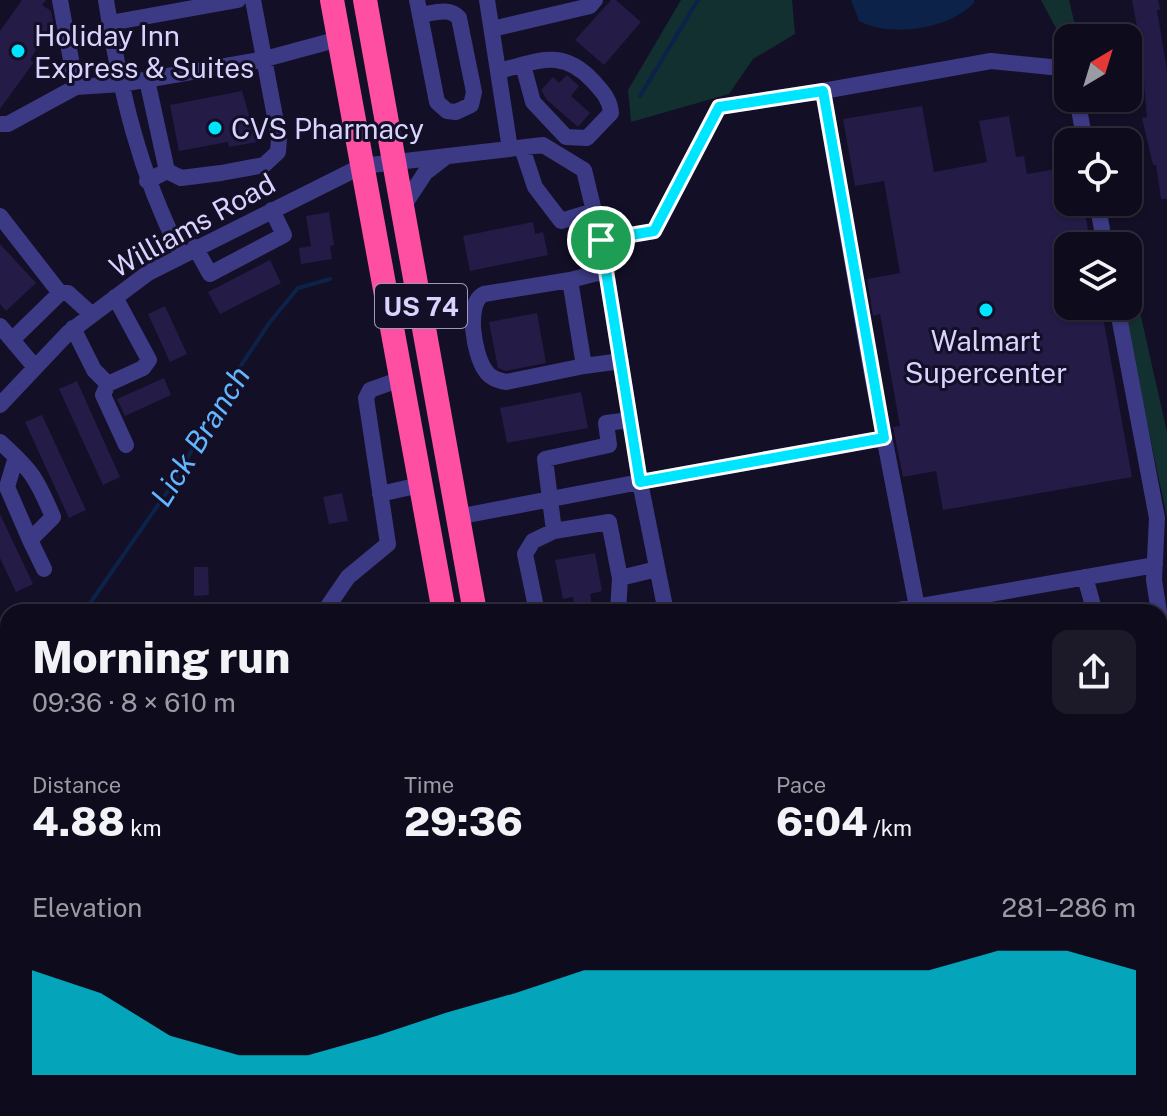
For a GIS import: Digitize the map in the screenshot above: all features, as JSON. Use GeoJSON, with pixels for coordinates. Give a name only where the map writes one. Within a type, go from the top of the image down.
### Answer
{"type":"FeatureCollection","features":[{"type":"Feature","properties":{"kind":"highway","name":"US 74"},"geometry":{"type":"LineString","coordinates":[[332,0],[442,604]]}},
{"type":"Feature","properties":{"kind":"highway","name":"US 74"},"geometry":{"type":"LineString","coordinates":[[365,0],[473,604]]}},
{"type":"Feature","properties":{"kind":"street"},"geometry":{"type":"LineString","coordinates":[[60,0],[76,87]]}},
{"type":"Feature","properties":{"kind":"street"},"geometry":{"type":"LineString","coordinates":[[106,0],[121,84],[147,181],[188,250],[210,274],[284,235],[272,210]]}},
{"type":"Feature","properties":{"kind":"street"},"geometry":{"type":"LineString","coordinates":[[110,23],[238,0]]}},
{"type":"Feature","properties":{"kind":"street"},"geometry":{"type":"LineString","coordinates":[[167,171],[181,178],[221,173],[264,165],[278,152],[279,138],[253,0]]}},
{"type":"Feature","properties":{"kind":"street"},"geometry":{"type":"LineString","coordinates":[[487,0],[498,71],[516,148],[535,187],[561,221],[594,211]]}},
{"type":"Feature","properties":{"kind":"street"},"geometry":{"type":"LineString","coordinates":[[492,29],[590,6],[595,0]]}},
{"type":"Feature","properties":{"kind":"street"},"geometry":{"type":"LineString","coordinates":[[419,8],[454,13],[459,18],[474,92],[471,105],[465,110],[447,111],[437,102],[419,8]]}},
{"type":"Feature","properties":{"kind":"street"},"geometry":{"type":"LineString","coordinates":[[0,124],[8,124],[76,87],[121,84],[265,59],[339,39]]}},
{"type":"Feature","properties":{"kind":"street"},"geometry":{"type":"LineString","coordinates":[[498,71],[523,65],[553,59],[572,63],[602,91],[610,104],[611,113],[587,138],[566,137],[533,102],[523,65]]}},
{"type":"Feature","properties":{"kind":"street"},"geometry":{"type":"LineString","coordinates":[[601,240],[654,231],[719,107],[991,61],[1054,67]]}},
{"type":"Feature","properties":{"kind":"street"},"geometry":{"type":"LineString","coordinates":[[147,80],[167,171]]}},
{"type":"Feature","properties":{"kind":"street"},"geometry":{"type":"LineString","coordinates":[[823,91],[884,438],[917,604]]}},
{"type":"Feature","properties":{"kind":"street","name":"Williams Road"},"geometry":{"type":"LineString","coordinates":[[0,405],[73,328],[115,297],[188,250],[362,166],[543,145],[584,170],[601,240],[640,482],[664,604]]}},
{"type":"Feature","properties":{"kind":"street"},"geometry":{"type":"LineString","coordinates":[[404,205],[425,173],[449,155]]}},
{"type":"Feature","properties":{"kind":"street"},"geometry":{"type":"LineString","coordinates":[[147,181],[167,171]]}},
{"type":"Feature","properties":{"kind":"street"},"geometry":{"type":"LineString","coordinates":[[0,216],[60,293]]}},
{"type":"Feature","properties":{"kind":"street"},"geometry":{"type":"LineString","coordinates":[[606,271],[484,294],[478,297],[471,309],[480,361],[495,379],[506,382],[621,361]]}},
{"type":"Feature","properties":{"kind":"street"},"geometry":{"type":"LineString","coordinates":[[570,280],[584,366]]}},
{"type":"Feature","properties":{"kind":"street"},"geometry":{"type":"LineString","coordinates":[[12,340],[60,293],[68,293],[78,299],[91,314]]}},
{"type":"Feature","properties":{"kind":"street"},"geometry":{"type":"LineString","coordinates":[[115,297],[149,360],[143,368],[108,384],[103,395],[126,445]]}},
{"type":"Feature","properties":{"kind":"street"},"geometry":{"type":"LineString","coordinates":[[1120,320],[1157,518],[1155,565],[1159,604]]}},
{"type":"Feature","properties":{"kind":"street"},"geometry":{"type":"LineString","coordinates":[[0,326],[34,366]]}},
{"type":"Feature","properties":{"kind":"street"},"geometry":{"type":"LineString","coordinates":[[73,328],[94,370],[108,384]]}},
{"type":"Feature","properties":{"kind":"street"},"geometry":{"type":"LineString","coordinates":[[329,604],[348,577],[388,544],[366,398],[370,390],[401,379]]}},
{"type":"Feature","properties":{"kind":"street"},"geometry":{"type":"LineString","coordinates":[[554,531],[545,459],[609,445],[606,423],[630,420]]}},
{"type":"Feature","properties":{"kind":"street"},"geometry":{"type":"LineString","coordinates":[[457,517],[884,438]]}},
{"type":"Feature","properties":{"kind":"street"},"geometry":{"type":"LineString","coordinates":[[0,442],[34,473],[53,517],[30,540]]}},
{"type":"Feature","properties":{"kind":"street"},"geometry":{"type":"LineString","coordinates":[[16,457],[7,487],[44,569]]}},
{"type":"Feature","properties":{"kind":"street"},"geometry":{"type":"LineString","coordinates":[[380,494],[420,485]]}},
{"type":"Feature","properties":{"kind":"street"},"geometry":{"type":"LineString","coordinates":[[535,604],[525,554],[533,541],[554,531],[609,522],[620,578],[618,604]]}},
{"type":"Feature","properties":{"kind":"street"},"geometry":{"type":"LineString","coordinates":[[944,604],[1155,565]]}},
{"type":"Feature","properties":{"kind":"street"},"geometry":{"type":"LineString","coordinates":[[620,578],[657,569]]}},
{"type":"Feature","properties":{"kind":"street"},"geometry":{"type":"LineString","coordinates":[[1085,577],[1091,604]]}},
{"type":"Feature","properties":{"kind":"green space"},"geometry":{"type":"Polygon","coordinates":[[[681,0],[792,0],[795,34],[753,59],[729,94],[631,122],[628,90],[681,0]]]}},
{"type":"Feature","properties":{"kind":"green space"},"geometry":{"type":"Polygon","coordinates":[[[1041,0],[1069,0],[1075,24],[1054,25],[1041,0]]]}},
{"type":"Feature","properties":{"kind":"green space"},"geometry":{"type":"Polygon","coordinates":[[[1125,320],[1142,320],[1167,432],[1167,517],[1125,320]]]}},
{"type":"Feature","properties":{"kind":"water"},"geometry":{"type":"Polygon","coordinates":[[[851,0],[974,0],[974,3],[963,12],[935,25],[903,30],[859,21],[851,0]]]}},
{"type":"Feature","properties":{"kind":"building","name":"Holiday Inn Express & Suites"},"geometry":{"type":"Polygon","coordinates":[[[22,0],[46,0],[42,5],[51,11],[53,21],[30,60],[34,62],[0,109],[0,31],[22,0]]]}},
{"type":"Feature","properties":{"kind":"building"},"geometry":{"type":"Polygon","coordinates":[[[611,0],[616,0],[641,22],[604,65],[575,40],[611,0]]]}},
{"type":"Feature","properties":{"kind":"building"},"geometry":{"type":"Polygon","coordinates":[[[1132,0],[1158,0],[1167,70],[1167,199],[1161,199],[1156,165],[1153,165],[1142,118],[1147,117],[1142,76],[1142,24],[1136,24],[1132,0]]]}},
{"type":"Feature","properties":{"kind":"building"},"geometry":{"type":"Polygon","coordinates":[[[567,75],[579,86],[571,96],[590,113],[578,127],[547,100],[541,90],[553,77],[559,83],[567,75]]]}},
{"type":"Feature","properties":{"kind":"building","name":"CVS Pharmacy"},"geometry":{"type":"Polygon","coordinates":[[[242,91],[257,142],[229,147],[228,142],[179,151],[170,105],[242,91]]]}},
{"type":"Feature","properties":{"kind":"building","name":"Walmart Supercenter"},"geometry":{"type":"Polygon","coordinates":[[[922,106],[934,172],[987,162],[979,121],[1009,116],[1016,157],[1024,156],[1027,174],[1054,169],[1054,216],[1086,216],[1088,232],[1054,232],[1054,320],[1104,320],[1132,477],[943,510],[936,471],[903,477],[893,427],[900,426],[880,314],[873,316],[867,279],[900,273],[884,181],[855,186],[843,119],[922,106]]]}},
{"type":"Feature","properties":{"kind":"building"},"geometry":{"type":"Polygon","coordinates":[[[329,212],[334,245],[330,246],[332,259],[301,264],[299,248],[311,246],[306,216],[329,212]]]}},
{"type":"Feature","properties":{"kind":"building"},"geometry":{"type":"Polygon","coordinates":[[[533,222],[535,234],[543,232],[548,255],[470,271],[463,236],[533,222]]]}},
{"type":"Feature","properties":{"kind":"building"},"geometry":{"type":"Polygon","coordinates":[[[0,244],[36,283],[6,311],[0,304],[0,244]]]}},
{"type":"Feature","properties":{"kind":"building"},"geometry":{"type":"Polygon","coordinates":[[[270,260],[281,283],[220,314],[208,292],[270,260]]]}},
{"type":"Feature","properties":{"kind":"building"},"geometry":{"type":"Polygon","coordinates":[[[165,306],[187,354],[170,362],[148,314],[165,306]]]}},
{"type":"Feature","properties":{"kind":"building"},"geometry":{"type":"Polygon","coordinates":[[[537,313],[546,363],[506,371],[498,368],[489,322],[537,313]]]}},
{"type":"Feature","properties":{"kind":"building"},"geometry":{"type":"Polygon","coordinates":[[[164,378],[171,395],[125,416],[117,399],[164,378]]]}},
{"type":"Feature","properties":{"kind":"building"},"geometry":{"type":"Polygon","coordinates":[[[77,381],[120,477],[103,485],[59,389],[77,381]]]}},
{"type":"Feature","properties":{"kind":"building"},"geometry":{"type":"Polygon","coordinates":[[[581,392],[588,428],[507,443],[500,408],[581,392]]]}},
{"type":"Feature","properties":{"kind":"building"},"geometry":{"type":"Polygon","coordinates":[[[42,415],[86,510],[69,518],[25,422],[42,415]]]}},
{"type":"Feature","properties":{"kind":"building"},"geometry":{"type":"Polygon","coordinates":[[[342,493],[348,521],[329,524],[323,497],[342,493]]]}},
{"type":"Feature","properties":{"kind":"building"},"geometry":{"type":"Polygon","coordinates":[[[0,514],[33,584],[16,592],[0,558],[0,514]]]}},
{"type":"Feature","properties":{"kind":"building"},"geometry":{"type":"Polygon","coordinates":[[[595,553],[602,591],[590,594],[592,604],[574,604],[573,597],[563,599],[555,560],[595,553]]]}},
{"type":"Feature","properties":{"kind":"building"},"geometry":{"type":"Polygon","coordinates":[[[194,567],[208,567],[209,595],[194,596],[194,567]]]}},
{"type":"Feature","properties":{"kind":"waterway","name":"Lick Branch"},"geometry":{"type":"LineString","coordinates":[[640,96],[698,0]]}},
{"type":"Feature","properties":{"kind":"waterway","name":"Lick Branch"},"geometry":{"type":"LineString","coordinates":[[90,604],[176,479],[224,391],[270,322],[298,288],[330,279]]}},
{"type":"Feature","properties":{"kind":"place","name":"Holiday Inn Express & Suites"},"geometry":{"type":"Point","coordinates":[18,51]}},
{"type":"Feature","properties":{"kind":"place","name":"CVS Pharmacy"},"geometry":{"type":"Point","coordinates":[215,128]}},
{"type":"Feature","properties":{"kind":"place","name":"Walmart Supercenter"},"geometry":{"type":"Point","coordinates":[986,310]}},
{"type":"Feature","properties":{"kind":"route"},"geometry":{"type":"LineString","coordinates":[[823,91],[884,438],[640,482],[601,240],[654,231],[719,107],[823,91]]}}]}
